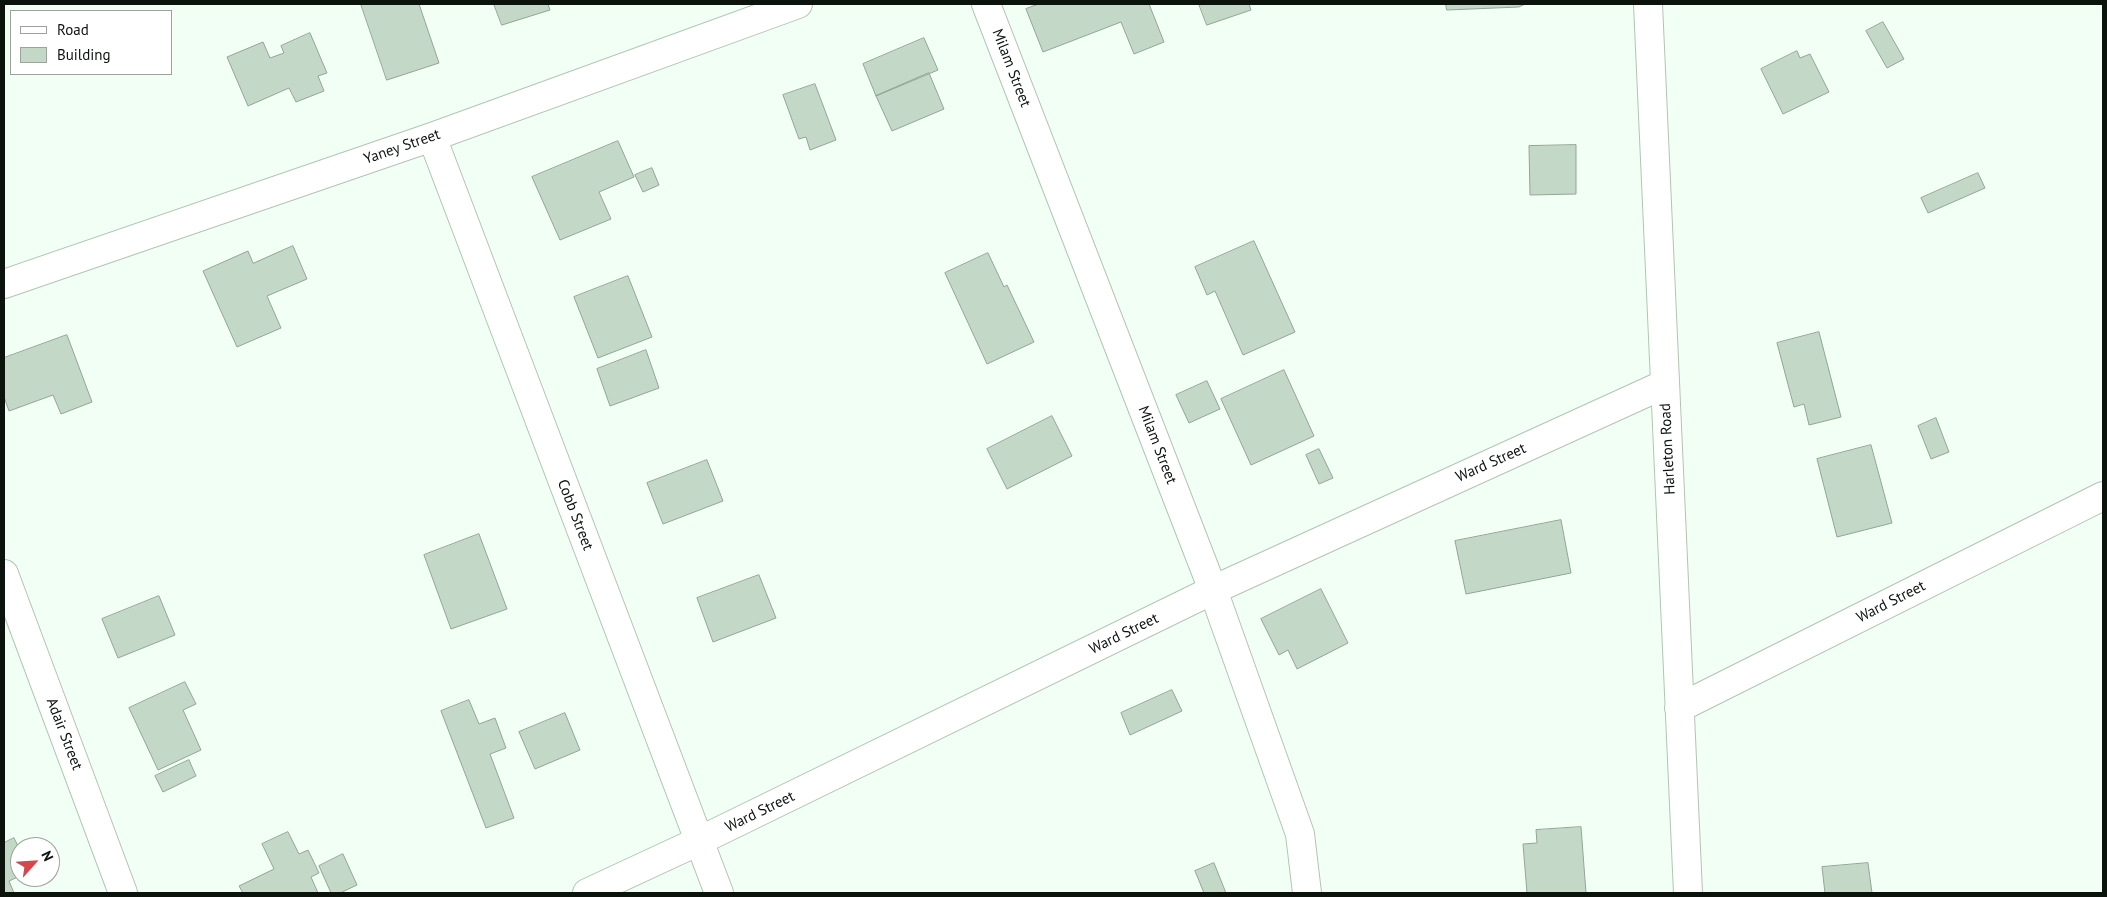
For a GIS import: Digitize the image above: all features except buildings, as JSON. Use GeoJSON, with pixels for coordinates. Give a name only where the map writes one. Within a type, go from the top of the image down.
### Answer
{"type":"FeatureCollection","features":[{"type":"Feature","properties":{"kind":"street","name":"Yaney Street"},"geometry":{"type":"LineString","coordinates":[[4,284],[432,137],[798,4]]}},
{"type":"Feature","properties":{"kind":"street","name":"Milam Street"},"geometry":{"type":"LineString","coordinates":[[986,4],[1213,590],[1300,834],[1307,893]]}},
{"type":"Feature","properties":{"kind":"street","name":"Harleton Road"},"geometry":{"type":"LineString","coordinates":[[1648,4],[1688,893]]}},
{"type":"Feature","properties":{"kind":"street","name":"Cobb Street"},"geometry":{"type":"LineString","coordinates":[[432,137],[719,893]]}},
{"type":"Feature","properties":{"kind":"street","name":"Ward Street"},"geometry":{"type":"LineString","coordinates":[[587,893],[699,841],[1213,590],[1665,384]]}},
{"type":"Feature","properties":{"kind":"street","name":"Ward Street"},"geometry":{"type":"LineString","coordinates":[[1679,708],[2103,496]]}},
{"type":"Feature","properties":{"kind":"street","name":"Adair Street"},"geometry":{"type":"LineString","coordinates":[[4,574],[124,893]]}}]}
